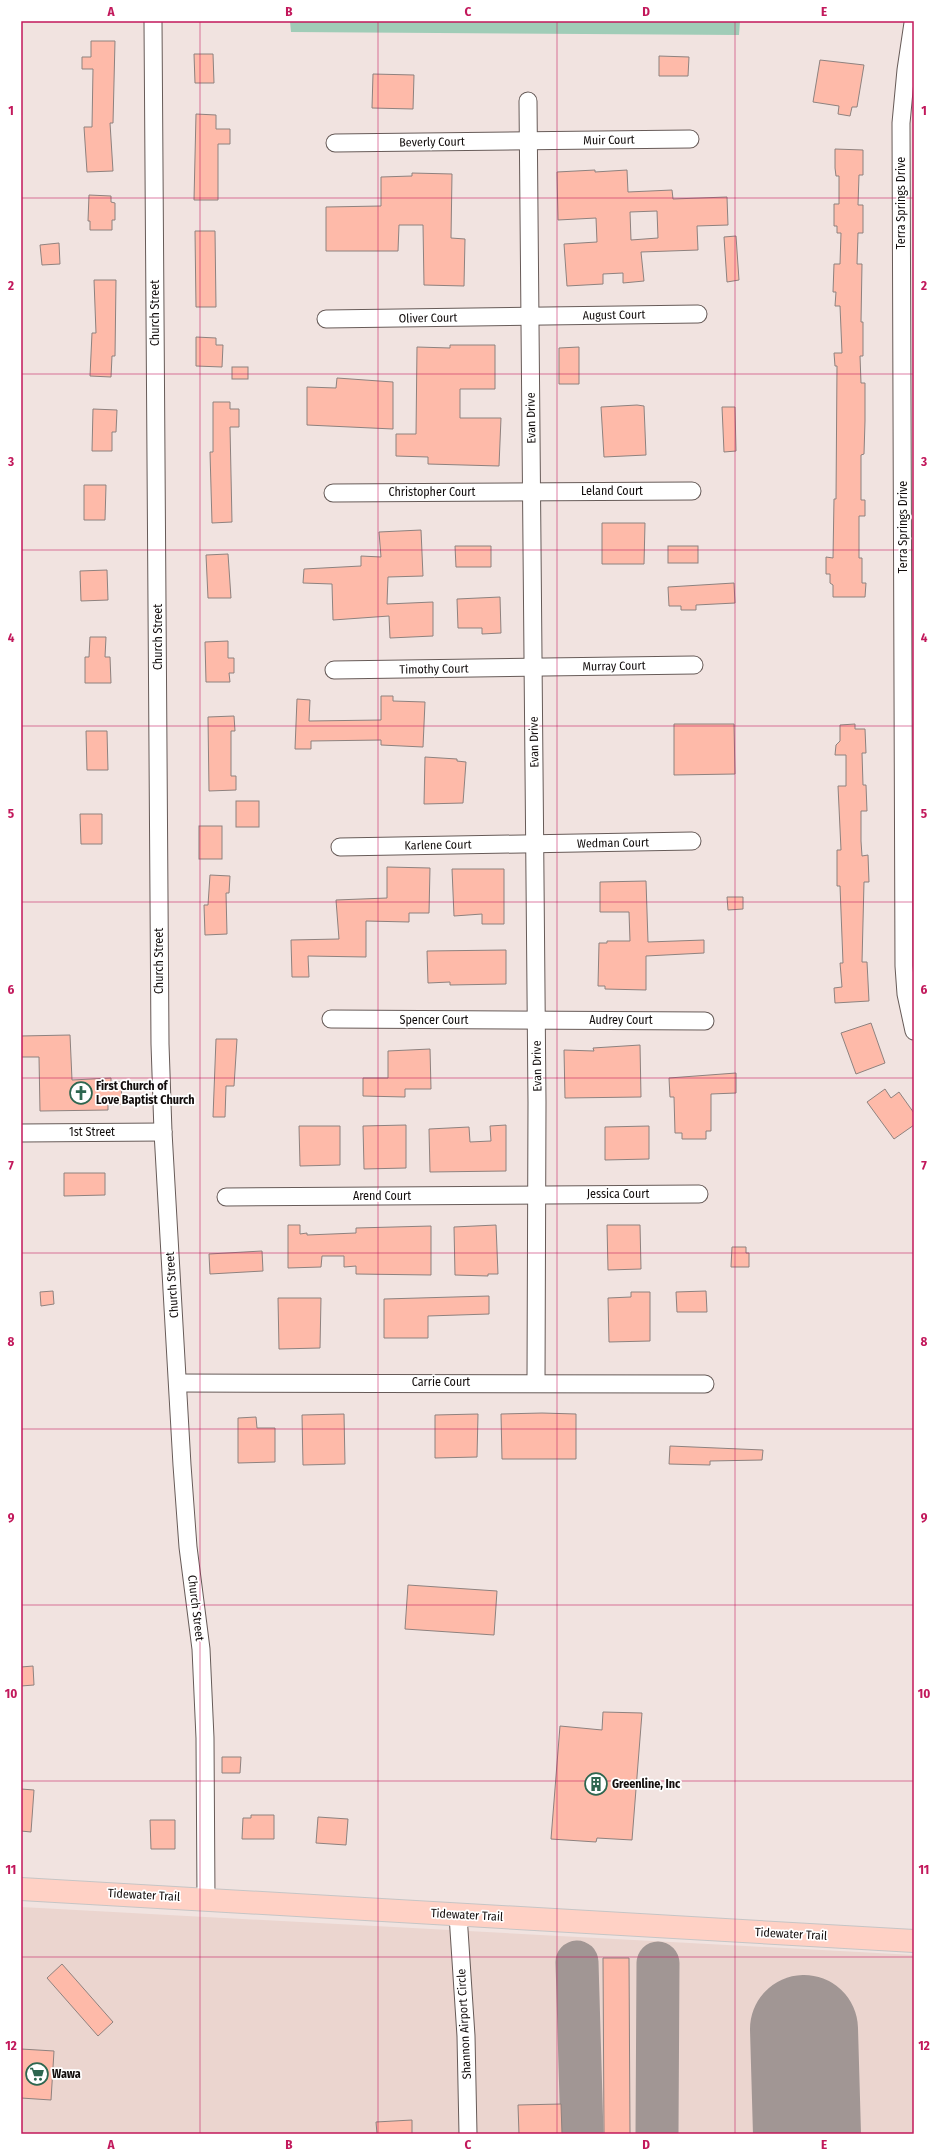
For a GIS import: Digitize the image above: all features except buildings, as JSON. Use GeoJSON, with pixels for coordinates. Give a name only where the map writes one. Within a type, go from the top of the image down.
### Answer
{"type":"FeatureCollection","features":[{"type":"Feature","properties":{"kind":"main road","name":"Tidewater Trail"},"geometry":{"type":"LineString","coordinates":[[21,1888],[914,1941]]}},
{"type":"Feature","properties":{"kind":"street","name":"Church Street"},"geometry":{"type":"LineString","coordinates":[[153,21],[159,999],[163,1132],[188,1547],[201,1649],[205,1738],[206,1899]]}},
{"type":"Feature","properties":{"kind":"street","name":"Terra Springs Drive"},"geometry":{"type":"LineString","coordinates":[[909,22],[901,123],[908,581],[904,966],[906,994],[914,1030]]}},
{"type":"Feature","properties":{"kind":"street","name":"Evan Drive"},"geometry":{"type":"LineString","coordinates":[[528,101],[537,1020],[536,1382]]}},
{"type":"Feature","properties":{"kind":"street","name":"Muir Court"},"geometry":{"type":"LineString","coordinates":[[528,141],[690,139]]}},
{"type":"Feature","properties":{"kind":"street","name":"Beverly Court"},"geometry":{"type":"LineString","coordinates":[[335,143],[528,141]]}},
{"type":"Feature","properties":{"kind":"street","name":"August Court"},"geometry":{"type":"LineString","coordinates":[[530,317],[698,314]]}},
{"type":"Feature","properties":{"kind":"street","name":"Oliver Court"},"geometry":{"type":"LineString","coordinates":[[326,319],[530,317]]}},
{"type":"Feature","properties":{"kind":"street","name":"Leland Court"},"geometry":{"type":"LineString","coordinates":[[532,492],[692,490]]}},
{"type":"Feature","properties":{"kind":"street","name":"Christopher Court"},"geometry":{"type":"LineString","coordinates":[[333,493],[532,492]]}},
{"type":"Feature","properties":{"kind":"street","name":"Murray Court"},"geometry":{"type":"LineString","coordinates":[[534,668],[694,665]]}},
{"type":"Feature","properties":{"kind":"street","name":"Timothy Court"},"geometry":{"type":"LineString","coordinates":[[334,670],[534,668]]}},
{"type":"Feature","properties":{"kind":"street","name":"Wedman Court"},"geometry":{"type":"LineString","coordinates":[[535,844],[692,841]]}},
{"type":"Feature","properties":{"kind":"street","name":"Karlene Court"},"geometry":{"type":"LineString","coordinates":[[340,847],[535,844]]}},
{"type":"Feature","properties":{"kind":"street","name":"Spencer Court"},"geometry":{"type":"LineString","coordinates":[[331,1019],[537,1020]]}},
{"type":"Feature","properties":{"kind":"street","name":"Audrey Court"},"geometry":{"type":"LineString","coordinates":[[537,1020],[705,1021]]}},
{"type":"Feature","properties":{"kind":"street","name":"1st Street"},"geometry":{"type":"LineString","coordinates":[[21,1133],[163,1132]]}},
{"type":"Feature","properties":{"kind":"street","name":"Jessica Court"},"geometry":{"type":"LineString","coordinates":[[537,1195],[699,1194]]}},
{"type":"Feature","properties":{"kind":"street","name":"Arend Court"},"geometry":{"type":"LineString","coordinates":[[226,1197],[537,1195]]}},
{"type":"Feature","properties":{"kind":"street","name":"Carrie Court"},"geometry":{"type":"LineString","coordinates":[[178,1383],[536,1382],[705,1384]]}},
{"type":"Feature","properties":{"kind":"street","name":"Shannon Airport Circle"},"geometry":{"type":"LineString","coordinates":[[458,1915],[466,2036],[468,2134]]}},
{"type":"Feature","properties":{"kind":"shaded area"},"geometry":{"type":"Polygon","coordinates":[[[21,1907],[914,1955],[914,2134],[21,2134],[21,1907]]]}},
{"type":"Feature","properties":{"kind":"green space"},"geometry":{"type":"Polygon","coordinates":[[[290,21],[740,21],[739,35],[291,32],[290,21]]]}},
{"type":"Feature","properties":{"kind":"taxiway"},"geometry":{"type":"LineString","coordinates":[[577,1962],[582,2134]]}},
{"type":"Feature","properties":{"kind":"taxiway"},"geometry":{"type":"LineString","coordinates":[[657,2134],[658,1963]]}},
{"type":"Feature","properties":{"kind":"taxiway"},"geometry":{"type":"LineString","coordinates":[[800,2134],[807,2130]]}},
{"type":"Feature","properties":{"kind":"runway"},"geometry":{"type":"LineString","coordinates":[[804,2029],[807,2134]]}},
{"type":"Feature","properties":{"kind":"place","name":"First Church of Love Baptist Church"},"geometry":{"type":"Point","coordinates":[81,1093]}},
{"type":"Feature","properties":{"kind":"place","name":"Greenline, Inc"},"geometry":{"type":"Point","coordinates":[596,1784]}},
{"type":"Feature","properties":{"kind":"place","name":"Wawa"},"geometry":{"type":"Point","coordinates":[37,2074]}}]}
